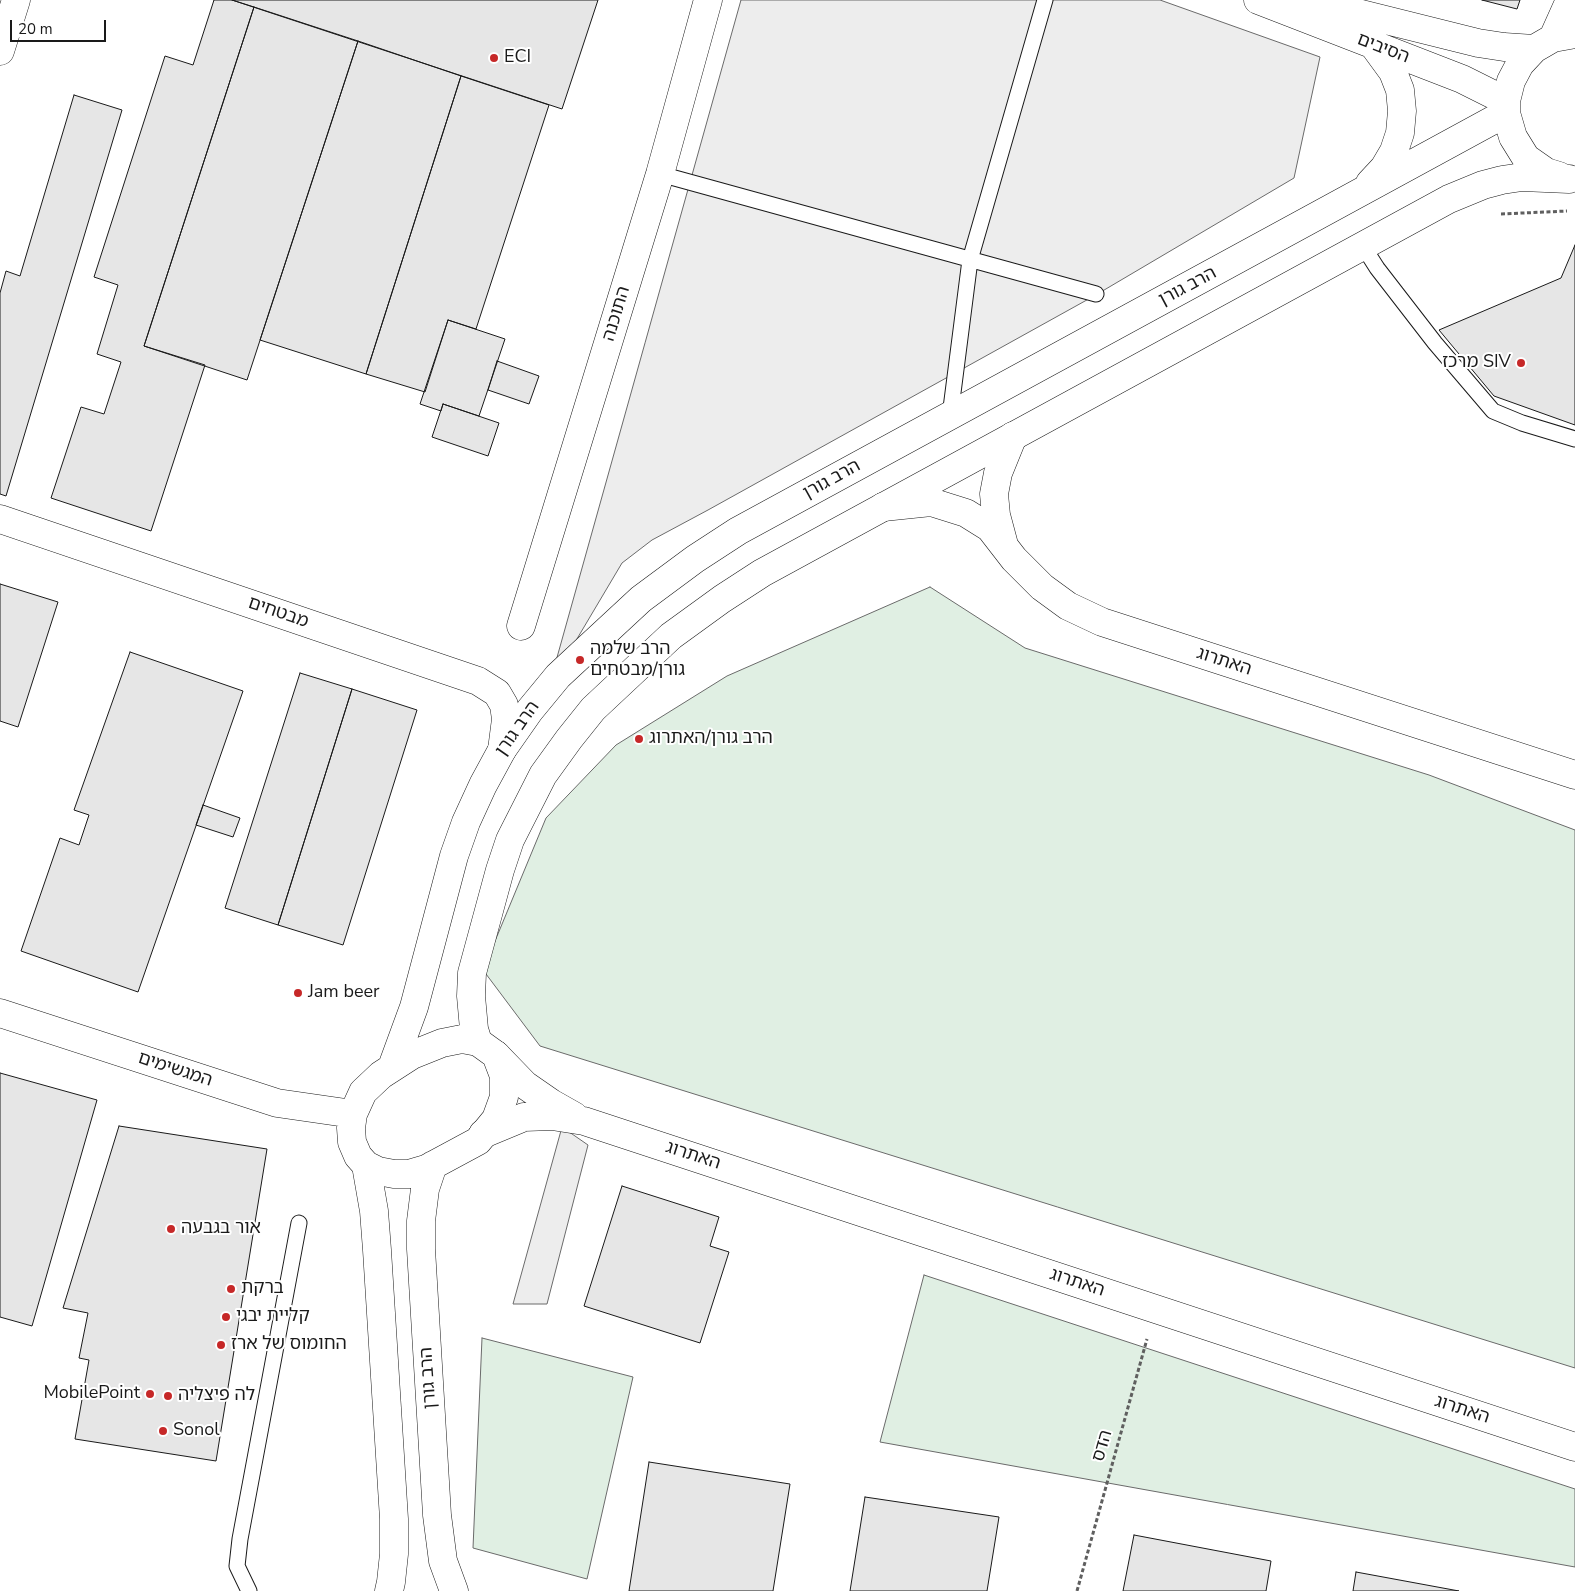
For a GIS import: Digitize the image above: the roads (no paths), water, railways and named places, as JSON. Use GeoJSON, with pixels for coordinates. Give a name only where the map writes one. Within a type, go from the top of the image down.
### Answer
{"type":"FeatureCollection","features":[{"type":"Feature","properties":{"kind":"street","name":"התוכנה"},"geometry":{"type":"LineString","coordinates":[[522,626],[660,174],[708,0]]}},
{"type":"Feature","properties":{"kind":"street","name":"הסיבים"},"geometry":{"type":"LineString","coordinates":[[1258,0],[1462,79],[1506,107]]}},
{"type":"Feature","properties":{"kind":"street","name":"הסיבים"},"geometry":{"type":"LineString","coordinates":[[1304,0],[1504,48],[1554,40]]}},
{"type":"Feature","properties":{"kind":"street"},"geometry":{"type":"LineString","coordinates":[[1570,0],[1554,40],[1520,64],[1511,82],[1506,107],[1513,137],[1526,158],[1546,172],[1572,180]]}},
{"type":"Feature","properties":{"kind":"street"},"geometry":{"type":"LineString","coordinates":[[0,51],[10,6]]}},
{"type":"Feature","properties":{"kind":"street"},"geometry":{"type":"LineString","coordinates":[[1361,193],[1384,168],[1394,151],[1400,133],[1402,111],[1400,90],[1393,72],[1374,46]]}},
{"type":"Feature","properties":{"kind":"street","name":"הרב גורן"},"geometry":{"type":"LineString","coordinates":[[392,1067],[414,1007],[454,856],[466,822],[502,750],[558,676],[641,599],[695,559],[738,531],[1361,193],[1506,107]]}},
{"type":"Feature","properties":{"kind":"street"},"geometry":{"type":"LineString","coordinates":[[487,1049],[462,1039],[442,1043],[412,1055],[392,1067],[363,1092],[353,1114],[351,1128],[352,1142],[358,1156],[366,1165],[378,1171],[394,1174],[409,1174],[426,1169],[478,1141],[496,1119],[504,1097],[504,1076],[487,1049],[474,1029],[471,996],[472,973],[510,840],[543,775],[569,739],[593,709],[671,636],[762,573],[1450,199],[1483,185],[1502,180],[1522,177],[1572,180]]}},
{"type":"Feature","properties":{"kind":"street","name":"האתרוג"},"geometry":{"type":"LineString","coordinates":[[1013,436],[998,473],[994,494],[996,515],[1004,546],[1014,559],[1042,587],[1068,606],[1102,622],[1575,775]]}},
{"type":"Feature","properties":{"kind":"street"},"geometry":{"type":"LineString","coordinates":[[883,507],[931,502],[966,513],[990,528],[1004,546]]}},
{"type":"Feature","properties":{"kind":"street","name":"מבטחים"},"geometry":{"type":"LineString","coordinates":[[0,519],[478,681],[497,693],[504,705],[506,719],[502,750]]}},
{"type":"Feature","properties":{"kind":"street","name":"המגשימים"},"geometry":{"type":"LineString","coordinates":[[0,1013],[278,1103],[353,1114]]}},
{"type":"Feature","properties":{"kind":"street","name":"האתרוג"},"geometry":{"type":"LineString","coordinates":[[487,1049],[525,1085],[551,1103],[580,1119],[1575,1447]]}},
{"type":"Feature","properties":{"kind":"street","name":"האתרוג"},"geometry":{"type":"LineString","coordinates":[[483,1134],[524,1117],[552,1116],[580,1119]]}},
{"type":"Feature","properties":{"kind":"street"},"geometry":{"type":"LineString","coordinates":[[366,1165],[374,1211],[394,1519],[394,1554],[389,1591]]}},
{"type":"Feature","properties":{"kind":"street","name":"הרב גורן"},"geometry":{"type":"LineString","coordinates":[[434,1165],[425,1189],[421,1221],[421,1249],[437,1515],[443,1561],[454,1591]]}},
{"type":"Feature","properties":{"kind":"lane"},"geometry":{"type":"LineString","coordinates":[[950,416],[970,260],[1045,0]]}},
{"type":"Feature","properties":{"kind":"lane"},"geometry":{"type":"LineString","coordinates":[[660,174],[1096,294]]}},
{"type":"Feature","properties":{"kind":"lane"},"geometry":{"type":"LineString","coordinates":[[1363,246],[1377,268],[1435,342],[1493,411],[1522,423],[1575,439]]}},
{"type":"Feature","properties":{"kind":"lane"},"geometry":{"type":"LineString","coordinates":[[249,1591],[237,1566],[240,1540],[299,1223]]}},
{"type":"Feature","properties":{"kind":"place","name":"ECI"},"geometry":{"type":"Point","coordinates":[494,58]}},
{"type":"Feature","properties":{"kind":"place","name":"מרכז SIV"},"geometry":{"type":"Point","coordinates":[1521,363]}},
{"type":"Feature","properties":{"kind":"place","name":"הרב שלמה גורן/מבטחים"},"geometry":{"type":"Point","coordinates":[580,660]}},
{"type":"Feature","properties":{"kind":"place","name":"הרב גורן/האתרוג"},"geometry":{"type":"Point","coordinates":[639,739]}},
{"type":"Feature","properties":{"kind":"place","name":"Jam beer"},"geometry":{"type":"Point","coordinates":[298,993]}},
{"type":"Feature","properties":{"kind":"place","name":"אור בגבעה"},"geometry":{"type":"Point","coordinates":[171,1229]}},
{"type":"Feature","properties":{"kind":"place","name":"ברקת"},"geometry":{"type":"Point","coordinates":[231,1289]}},
{"type":"Feature","properties":{"kind":"place","name":"קליית יבגי"},"geometry":{"type":"Point","coordinates":[226,1317]}},
{"type":"Feature","properties":{"kind":"place","name":"החומוס של ארז"},"geometry":{"type":"Point","coordinates":[221,1345]}},
{"type":"Feature","properties":{"kind":"place","name":"MobilePoint"},"geometry":{"type":"Point","coordinates":[150,1394]}},
{"type":"Feature","properties":{"kind":"place","name":"לה פיצליה"},"geometry":{"type":"Point","coordinates":[168,1396]}},
{"type":"Feature","properties":{"kind":"place","name":"Sonol"},"geometry":{"type":"Point","coordinates":[163,1431]}}]}
